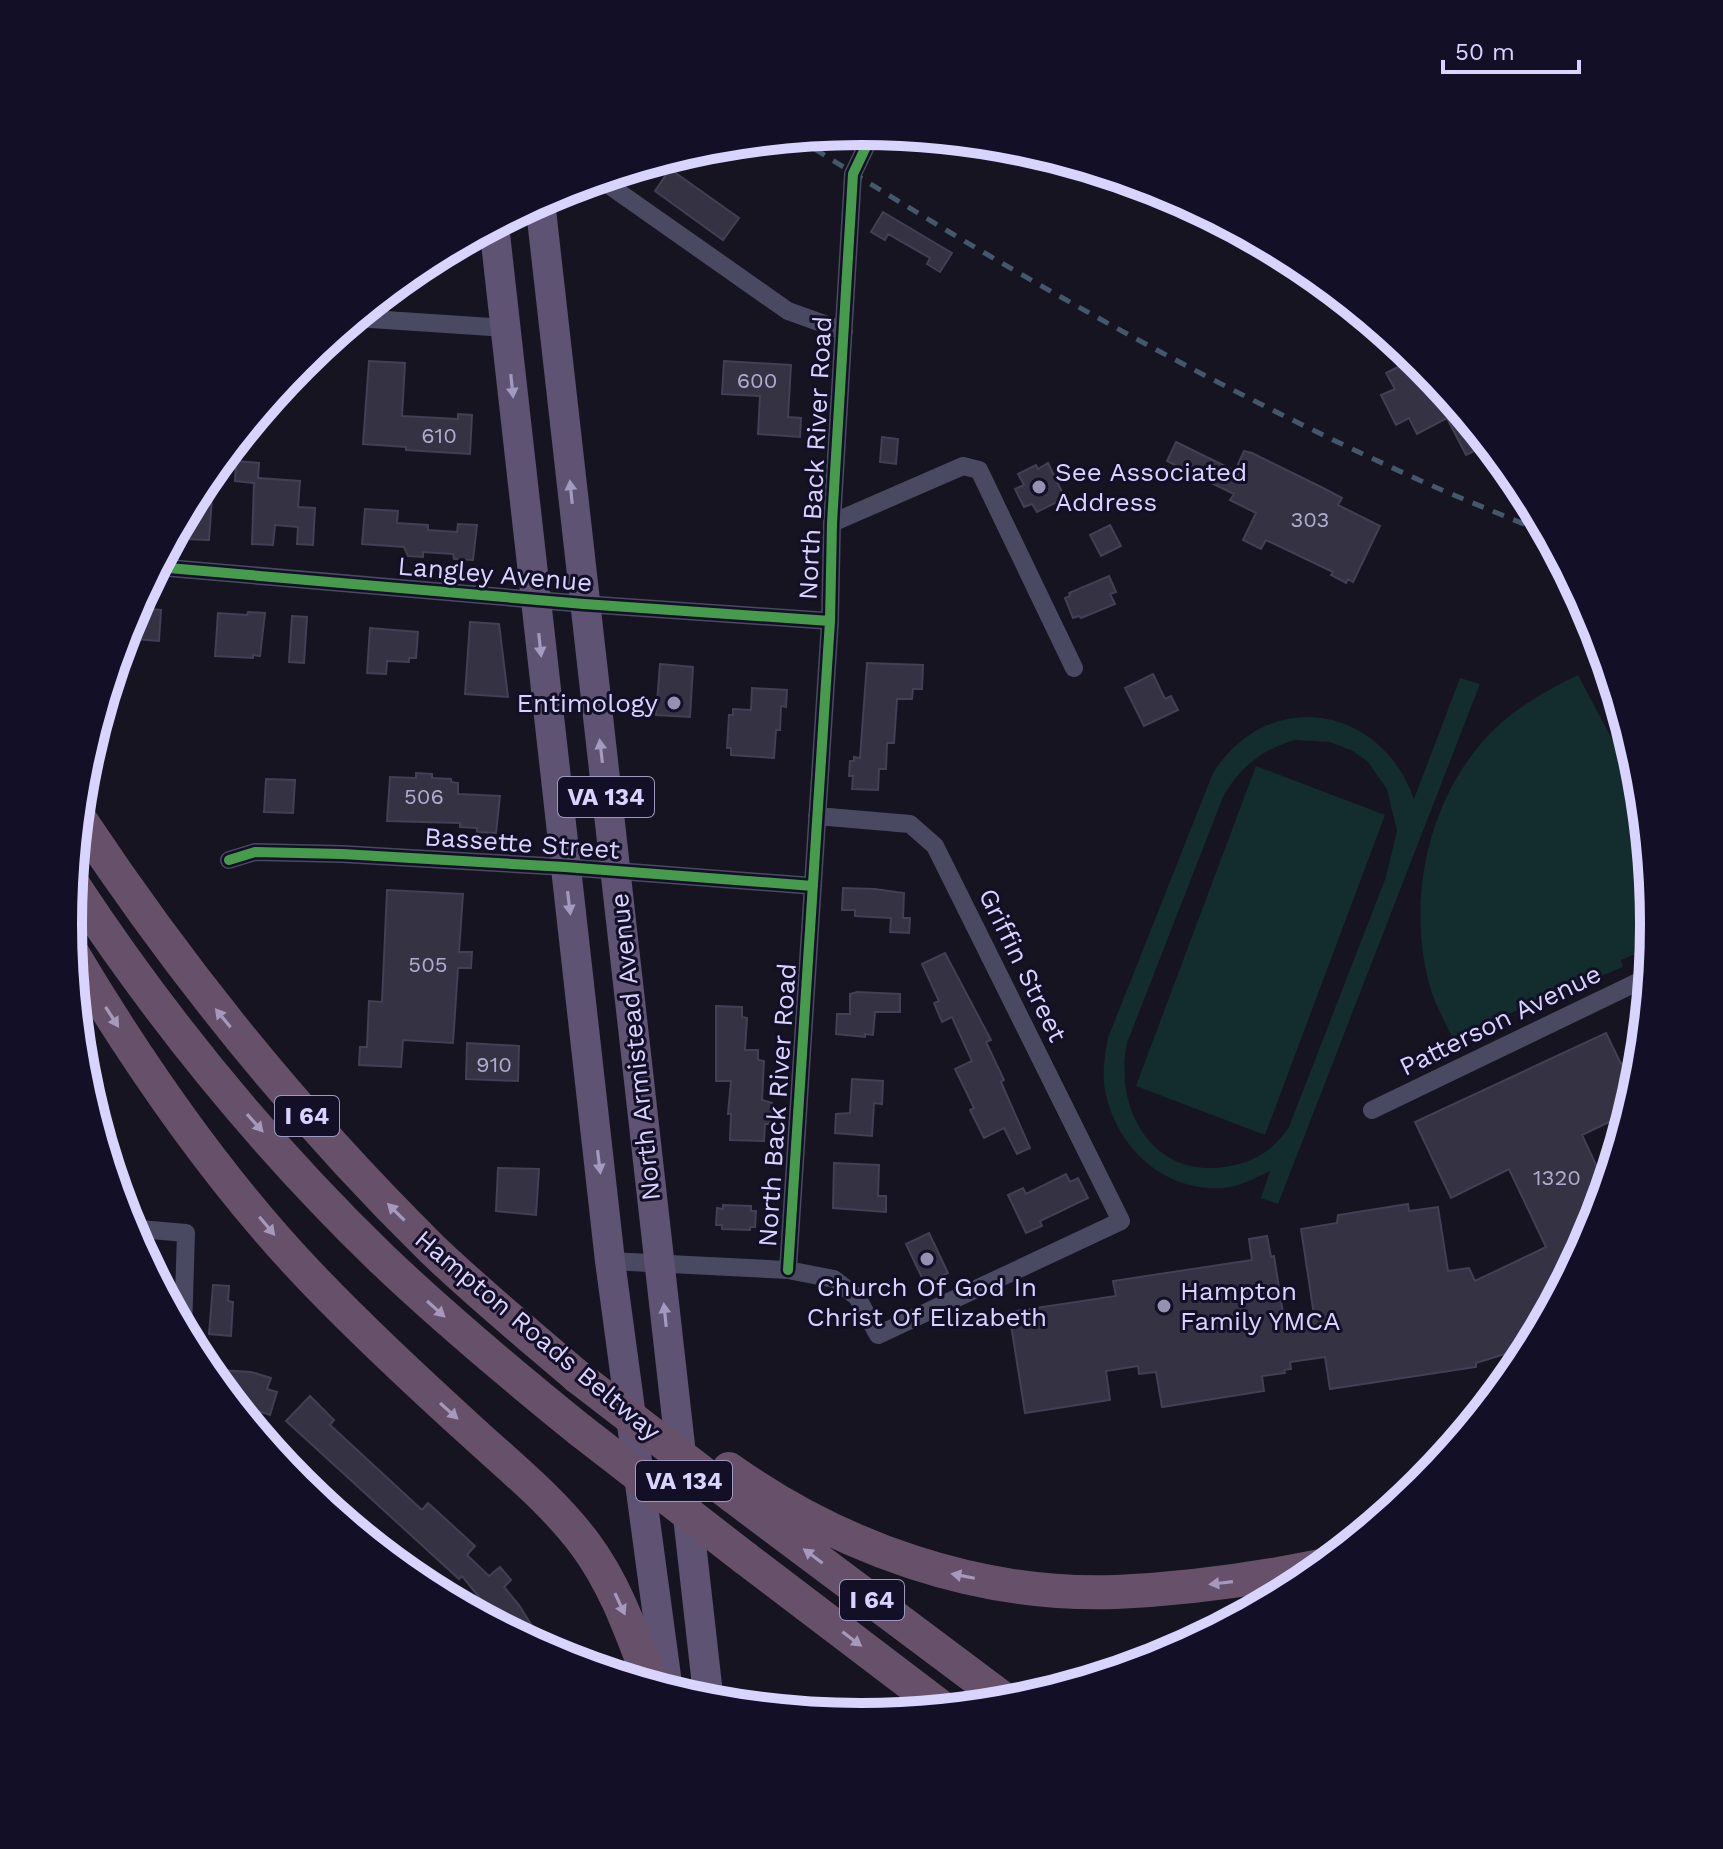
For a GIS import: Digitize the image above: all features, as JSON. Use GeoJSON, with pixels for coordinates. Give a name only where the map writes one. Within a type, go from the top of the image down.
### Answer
{"type":"FeatureCollection","features":[{"type":"Feature","properties":{"kind":"highway","name":"Hampton Roads Beltway"},"geometry":{"type":"LineString","coordinates":[[88,832],[145,916],[261,1066],[435,1251],[578,1377],[645,1428],[732,1483],[995,1692]]}},
{"type":"Feature","properties":{"kind":"highway","name":"Hampton Roads Beltway"},"geometry":{"type":"LineString","coordinates":[[83,899],[165,1014],[231,1096],[380,1257],[493,1360],[580,1430],[932,1700]]}},
{"type":"Feature","properties":{"kind":"highway"},"geometry":{"type":"LineString","coordinates":[[84,971],[164,1098],[304,1270],[374,1343],[556,1508],[610,1583],[625,1612],[647,1673]]}},
{"type":"Feature","properties":{"kind":"highway"},"geometry":{"type":"LineString","coordinates":[[732,1483],[872,1548],[948,1573],[1027,1588],[1114,1592],[1239,1581],[1299,1570]]}},
{"type":"Feature","properties":{"kind":"highway"},"geometry":{"type":"LineString","coordinates":[[886,1666],[920,1701]]}},
{"type":"Feature","properties":{"kind":"main road","name":"North Armistead Avenue"},"geometry":{"type":"LineString","coordinates":[[541,214],[708,1689]]}},
{"type":"Feature","properties":{"kind":"main road","name":"North Armistead Avenue"},"geometry":{"type":"LineString","coordinates":[[495,237],[610,1261],[666,1679]]}},
{"type":"Feature","properties":{"kind":"main road"},"geometry":{"type":"LineString","coordinates":[[703,1645],[717,1690]]}},
{"type":"Feature","properties":{"kind":"street","name":"North Back River Road"},"geometry":{"type":"LineString","coordinates":[[788,1270],[830,621],[832,523],[853,174],[867,145]]}},
{"type":"Feature","properties":{"kind":"street"},"geometry":{"type":"LineString","coordinates":[[610,186],[788,311],[844,331]]}},
{"type":"Feature","properties":{"kind":"street"},"geometry":{"type":"LineString","coordinates":[[371,319],[506,328]]}},
{"type":"Feature","properties":{"kind":"street"},"geometry":{"type":"LineString","coordinates":[[832,523],[963,466],[979,470],[1074,668]]}},
{"type":"Feature","properties":{"kind":"street","name":"Langley Avenue"},"geometry":{"type":"LineString","coordinates":[[168,568],[584,604],[830,621]]}},
{"type":"Feature","properties":{"kind":"street","name":"Griffin Street"},"geometry":{"type":"LineString","coordinates":[[788,1270],[834,1279],[857,1297],[878,1335],[1121,1221],[935,846],[910,824],[817,816]]}},
{"type":"Feature","properties":{"kind":"street","name":"Bassette Street"},"geometry":{"type":"LineString","coordinates":[[229,860],[255,852],[342,854],[813,886]]}},
{"type":"Feature","properties":{"kind":"street","name":"Patterson Avenue"},"geometry":{"type":"LineString","coordinates":[[1372,1110],[1638,982]]}},
{"type":"Feature","properties":{"kind":"street"},"geometry":{"type":"LineString","coordinates":[[144,1229],[186,1233],[184,1310]]}},
{"type":"Feature","properties":{"kind":"street"},"geometry":{"type":"LineString","coordinates":[[610,1261],[788,1270]]}},
{"type":"Feature","properties":{"kind":"green space"},"geometry":{"type":"Polygon","coordinates":[[[1578,675],[1623,760],[1639,874],[1640,952],[1621,960],[1623,967],[1452,1037],[1432,993],[1424,958],[1420,921],[1422,884],[1429,848],[1440,813],[1456,779],[1476,749],[1501,723],[1538,696],[1578,675]]]}},
{"type":"Feature","properties":{"kind":"green space"},"geometry":{"type":"Polygon","coordinates":[[[1460,678],[1480,684],[1278,1204],[1261,1198],[1270,1171],[1230,1187],[1203,1187],[1166,1176],[1149,1165],[1123,1136],[1114,1118],[1104,1084],[1105,1053],[1108,1038],[1213,773],[1236,745],[1263,727],[1292,718],[1322,718],[1350,727],[1376,743],[1398,767],[1414,799],[1460,678]],[[1296,740],[1273,748],[1245,768],[1230,786],[1223,797],[1127,1043],[1124,1069],[1134,1117],[1146,1137],[1162,1153],[1183,1164],[1207,1168],[1243,1163],[1266,1152],[1289,1127],[1386,877],[1397,831],[1387,789],[1368,762],[1353,751],[1330,742],[1296,740]]]}},
{"type":"Feature","properties":{"kind":"green space"},"geometry":{"type":"Polygon","coordinates":[[[1256,766],[1385,815],[1265,1135],[1136,1086],[1256,766]]]}},
{"type":"Feature","properties":{"kind":"building"},"geometry":{"type":"Polygon","coordinates":[[[671,169],[739,218],[723,240],[655,191],[671,169]]]}},
{"type":"Feature","properties":{"kind":"building"},"geometry":{"type":"Polygon","coordinates":[[[883,212],[952,253],[940,272],[927,264],[930,258],[888,234],[885,240],[871,232],[883,212]]]}},
{"type":"Feature","properties":{"kind":"building"},"geometry":{"type":"Polygon","coordinates":[[[369,361],[405,363],[402,416],[458,419],[458,414],[472,415],[470,454],[363,444],[369,361]]]}},
{"type":"Feature","properties":{"kind":"building"},"geometry":{"type":"Polygon","coordinates":[[[724,361],[791,365],[788,417],[801,418],[800,437],[758,434],[760,396],[722,394],[724,361]]]}},
{"type":"Feature","properties":{"kind":"building"},"geometry":{"type":"Polygon","coordinates":[[[1404,364],[1479,449],[1466,455],[1447,418],[1417,434],[1409,418],[1396,425],[1381,395],[1395,389],[1386,373],[1404,364]]]}},
{"type":"Feature","properties":{"kind":"building"},"geometry":{"type":"Polygon","coordinates":[[[882,437],[898,439],[896,464],[880,462],[882,437]]]}},
{"type":"Feature","properties":{"kind":"building"},"geometry":{"type":"Polygon","coordinates":[[[1176,442],[1235,471],[1244,451],[1252,453],[1342,498],[1338,505],[1380,526],[1353,582],[1348,579],[1346,583],[1331,575],[1333,572],[1266,540],[1261,549],[1243,540],[1256,513],[1230,500],[1234,494],[1167,461],[1176,442]]]}},
{"type":"Feature","properties":{"kind":"building"},"geometry":{"type":"Polygon","coordinates":[[[236,461],[259,463],[258,478],[300,481],[298,507],[315,508],[313,545],[297,544],[298,527],[275,525],[273,545],[252,544],[254,483],[235,481],[236,461]]]}},
{"type":"Feature","properties":{"kind":"building","name":"See Associated Address"},"geometry":{"type":"Polygon","coordinates":[[[1048,463],[1065,498],[1037,512],[1032,504],[1024,507],[1015,489],[1024,485],[1018,474],[1048,463]]]}},
{"type":"Feature","properties":{"kind":"building"},"geometry":{"type":"Polygon","coordinates":[[[209,497],[212,497],[209,540],[184,539],[209,497]]]}},
{"type":"Feature","properties":{"kind":"building"},"geometry":{"type":"Polygon","coordinates":[[[365,509],[398,511],[397,523],[428,525],[428,530],[457,532],[458,524],[477,525],[473,560],[454,559],[453,554],[423,552],[423,557],[408,556],[404,547],[362,544],[365,509]]]}},
{"type":"Feature","properties":{"kind":"building"},"geometry":{"type":"Polygon","coordinates":[[[1110,525],[1121,546],[1101,556],[1090,535],[1110,525]]]}},
{"type":"Feature","properties":{"kind":"building"},"geometry":{"type":"Polygon","coordinates":[[[1109,576],[1116,592],[1110,594],[1115,604],[1081,618],[1073,618],[1065,598],[1070,596],[1069,593],[1109,576]]]}},
{"type":"Feature","properties":{"kind":"building"},"geometry":{"type":"Polygon","coordinates":[[[149,609],[161,610],[159,641],[136,639],[149,609]]]}},
{"type":"Feature","properties":{"kind":"building"},"geometry":{"type":"Polygon","coordinates":[[[248,612],[265,613],[260,656],[215,656],[218,613],[247,615],[248,612]]]}},
{"type":"Feature","properties":{"kind":"building"},"geometry":{"type":"Polygon","coordinates":[[[292,616],[307,617],[304,663],[289,662],[292,616]]]}},
{"type":"Feature","properties":{"kind":"building"},"geometry":{"type":"Polygon","coordinates":[[[470,622],[499,624],[508,697],[465,694],[470,622]]]}},
{"type":"Feature","properties":{"kind":"building"},"geometry":{"type":"Polygon","coordinates":[[[370,628],[418,632],[416,658],[409,658],[409,662],[387,661],[386,674],[367,673],[370,628]]]}},
{"type":"Feature","properties":{"kind":"building"},"geometry":{"type":"Polygon","coordinates":[[[867,663],[923,665],[922,689],[913,689],[912,699],[897,699],[894,743],[887,743],[886,769],[879,769],[878,790],[852,789],[853,776],[849,776],[850,761],[854,761],[854,757],[860,758],[867,663]]]}},
{"type":"Feature","properties":{"kind":"building","name":"Entimology"},"geometry":{"type":"Polygon","coordinates":[[[660,664],[693,667],[690,717],[656,715],[660,664]]]}},
{"type":"Feature","properties":{"kind":"building"},"geometry":{"type":"Polygon","coordinates":[[[1153,674],[1165,699],[1171,696],[1178,710],[1144,726],[1125,688],[1153,674]]]}},
{"type":"Feature","properties":{"kind":"building"},"geometry":{"type":"Polygon","coordinates":[[[752,688],[787,690],[786,707],[781,706],[780,730],[776,730],[774,758],[731,755],[731,748],[727,748],[729,715],[733,715],[733,709],[751,710],[752,688]]]}},
{"type":"Feature","properties":{"kind":"building"},"geometry":{"type":"Polygon","coordinates":[[[416,773],[451,779],[451,782],[458,783],[458,794],[500,796],[496,833],[477,832],[477,828],[460,827],[460,823],[387,821],[390,777],[416,778],[416,773]]]}},
{"type":"Feature","properties":{"kind":"building"},"geometry":{"type":"Polygon","coordinates":[[[266,779],[295,780],[293,813],[264,812],[266,779]]]}},
{"type":"Feature","properties":{"kind":"building"},"geometry":{"type":"Polygon","coordinates":[[[843,888],[904,893],[903,918],[910,918],[909,933],[890,932],[891,918],[855,916],[855,910],[842,910],[843,888]]]}},
{"type":"Feature","properties":{"kind":"building"},"geometry":{"type":"Polygon","coordinates":[[[387,890],[463,894],[459,952],[472,952],[471,968],[458,968],[453,1043],[403,1040],[401,1067],[359,1065],[360,1047],[367,1047],[369,1001],[382,1002],[387,890]]]}},
{"type":"Feature","properties":{"kind":"building"},"geometry":{"type":"Polygon","coordinates":[[[945,953],[991,1040],[986,1042],[1030,1148],[1017,1154],[1004,1128],[984,1138],[970,1110],[974,1108],[955,1069],[972,1061],[952,1017],[942,1022],[934,1003],[939,1001],[922,964],[945,953]]]}},
{"type":"Feature","properties":{"kind":"building"},"geometry":{"type":"Polygon","coordinates":[[[850,994],[900,994],[900,1012],[875,1012],[873,1035],[836,1034],[837,1014],[850,1014],[850,994]]]}},
{"type":"Feature","properties":{"kind":"building"},"geometry":{"type":"Polygon","coordinates":[[[716,1006],[742,1007],[742,1017],[747,1018],[745,1050],[758,1050],[758,1060],[764,1061],[762,1100],[772,1103],[771,1124],[765,1124],[764,1141],[730,1140],[731,1114],[728,1114],[731,1081],[716,1081],[716,1006]]]}},
{"type":"Feature","properties":{"kind":"building","name":"Hampton Family YMCA"},"geometry":{"type":"Polygon","coordinates":[[[1606,1033],[1621,1064],[1629,1060],[1616,1119],[1582,1135],[1600,1174],[1582,1223],[1537,1314],[1518,1344],[1510,1348],[1511,1352],[1476,1363],[1476,1367],[1330,1389],[1325,1357],[1290,1362],[1291,1369],[1284,1370],[1285,1373],[1262,1376],[1264,1391],[1162,1407],[1156,1372],[1139,1374],[1138,1366],[1106,1371],[1110,1400],[1025,1413],[1009,1312],[1116,1296],[1113,1281],[1252,1260],[1249,1239],[1267,1236],[1271,1257],[1274,1256],[1284,1320],[1314,1315],[1301,1229],[1337,1223],[1338,1215],[1408,1204],[1409,1211],[1438,1207],[1448,1271],[1469,1268],[1475,1281],[1546,1247],[1509,1169],[1451,1198],[1415,1122],[1606,1033]]]}},
{"type":"Feature","properties":{"kind":"building"},"geometry":{"type":"Polygon","coordinates":[[[467,1043],[519,1046],[518,1081],[466,1079],[467,1043]]]}},
{"type":"Feature","properties":{"kind":"building"},"geometry":{"type":"Polygon","coordinates":[[[852,1079],[883,1081],[882,1104],[874,1103],[872,1136],[835,1133],[836,1114],[850,1113],[852,1079]]]}},
{"type":"Feature","properties":{"kind":"building"},"geometry":{"type":"Polygon","coordinates":[[[834,1163],[879,1165],[878,1196],[886,1196],[886,1212],[833,1208],[834,1163]]]}},
{"type":"Feature","properties":{"kind":"building"},"geometry":{"type":"Polygon","coordinates":[[[498,1168],[539,1169],[536,1215],[496,1211],[498,1168]]]}},
{"type":"Feature","properties":{"kind":"building"},"geometry":{"type":"Polygon","coordinates":[[[1066,1174],[1070,1182],[1078,1178],[1088,1198],[1040,1221],[1042,1226],[1026,1233],[1008,1195],[1023,1188],[1026,1194],[1066,1174]]]}},
{"type":"Feature","properties":{"kind":"building"},"geometry":{"type":"Polygon","coordinates":[[[723,1205],[751,1206],[751,1211],[756,1211],[755,1227],[750,1227],[750,1230],[722,1229],[722,1225],[716,1225],[717,1208],[723,1209],[723,1205]]]}},
{"type":"Feature","properties":{"kind":"building","name":"Church Of God In Christ Of Elizabeth"},"geometry":{"type":"Polygon","coordinates":[[[929,1233],[948,1273],[925,1284],[906,1244],[929,1233]]]}},
{"type":"Feature","properties":{"kind":"building"},"geometry":{"type":"Polygon","coordinates":[[[213,1285],[229,1286],[228,1301],[233,1302],[231,1336],[209,1334],[213,1285]]]}},
{"type":"Feature","properties":{"kind":"building"},"geometry":{"type":"Polygon","coordinates":[[[222,1370],[251,1372],[271,1378],[267,1389],[277,1392],[270,1415],[251,1409],[222,1370]]]}},
{"type":"Feature","properties":{"kind":"building"},"geometry":{"type":"Polygon","coordinates":[[[310,1396],[334,1420],[330,1425],[422,1510],[428,1503],[475,1546],[467,1555],[489,1576],[500,1567],[511,1580],[504,1587],[536,1633],[489,1609],[462,1576],[459,1579],[286,1421],[310,1396]]]}},
{"type":"Feature","properties":{"kind":"railway"},"geometry":{"type":"LineString","coordinates":[[812,147],[1024,276],[1180,362],[1338,442],[1532,527]]}},
{"type":"Feature","properties":{"kind":"cycle path"},"geometry":{"type":"LineString","coordinates":[[788,1270],[830,621],[832,523],[853,174],[867,145]]}},
{"type":"Feature","properties":{"kind":"cycle path"},"geometry":{"type":"LineString","coordinates":[[168,568],[584,604],[830,621]]}},
{"type":"Feature","properties":{"kind":"cycle path"},"geometry":{"type":"LineString","coordinates":[[229,860],[255,852],[342,854],[813,886]]}},
{"type":"Feature","properties":{"kind":"place","name":"See Associated Address"},"geometry":{"type":"Point","coordinates":[1039,487]}},
{"type":"Feature","properties":{"kind":"place","name":"Entimology"},"geometry":{"type":"Point","coordinates":[674,703]}},
{"type":"Feature","properties":{"kind":"place","name":"Church Of God In Christ Of Elizabeth"},"geometry":{"type":"Point","coordinates":[927,1259]}},
{"type":"Feature","properties":{"kind":"place","name":"Hampton Family YMCA"},"geometry":{"type":"Point","coordinates":[1164,1306]}}]}
